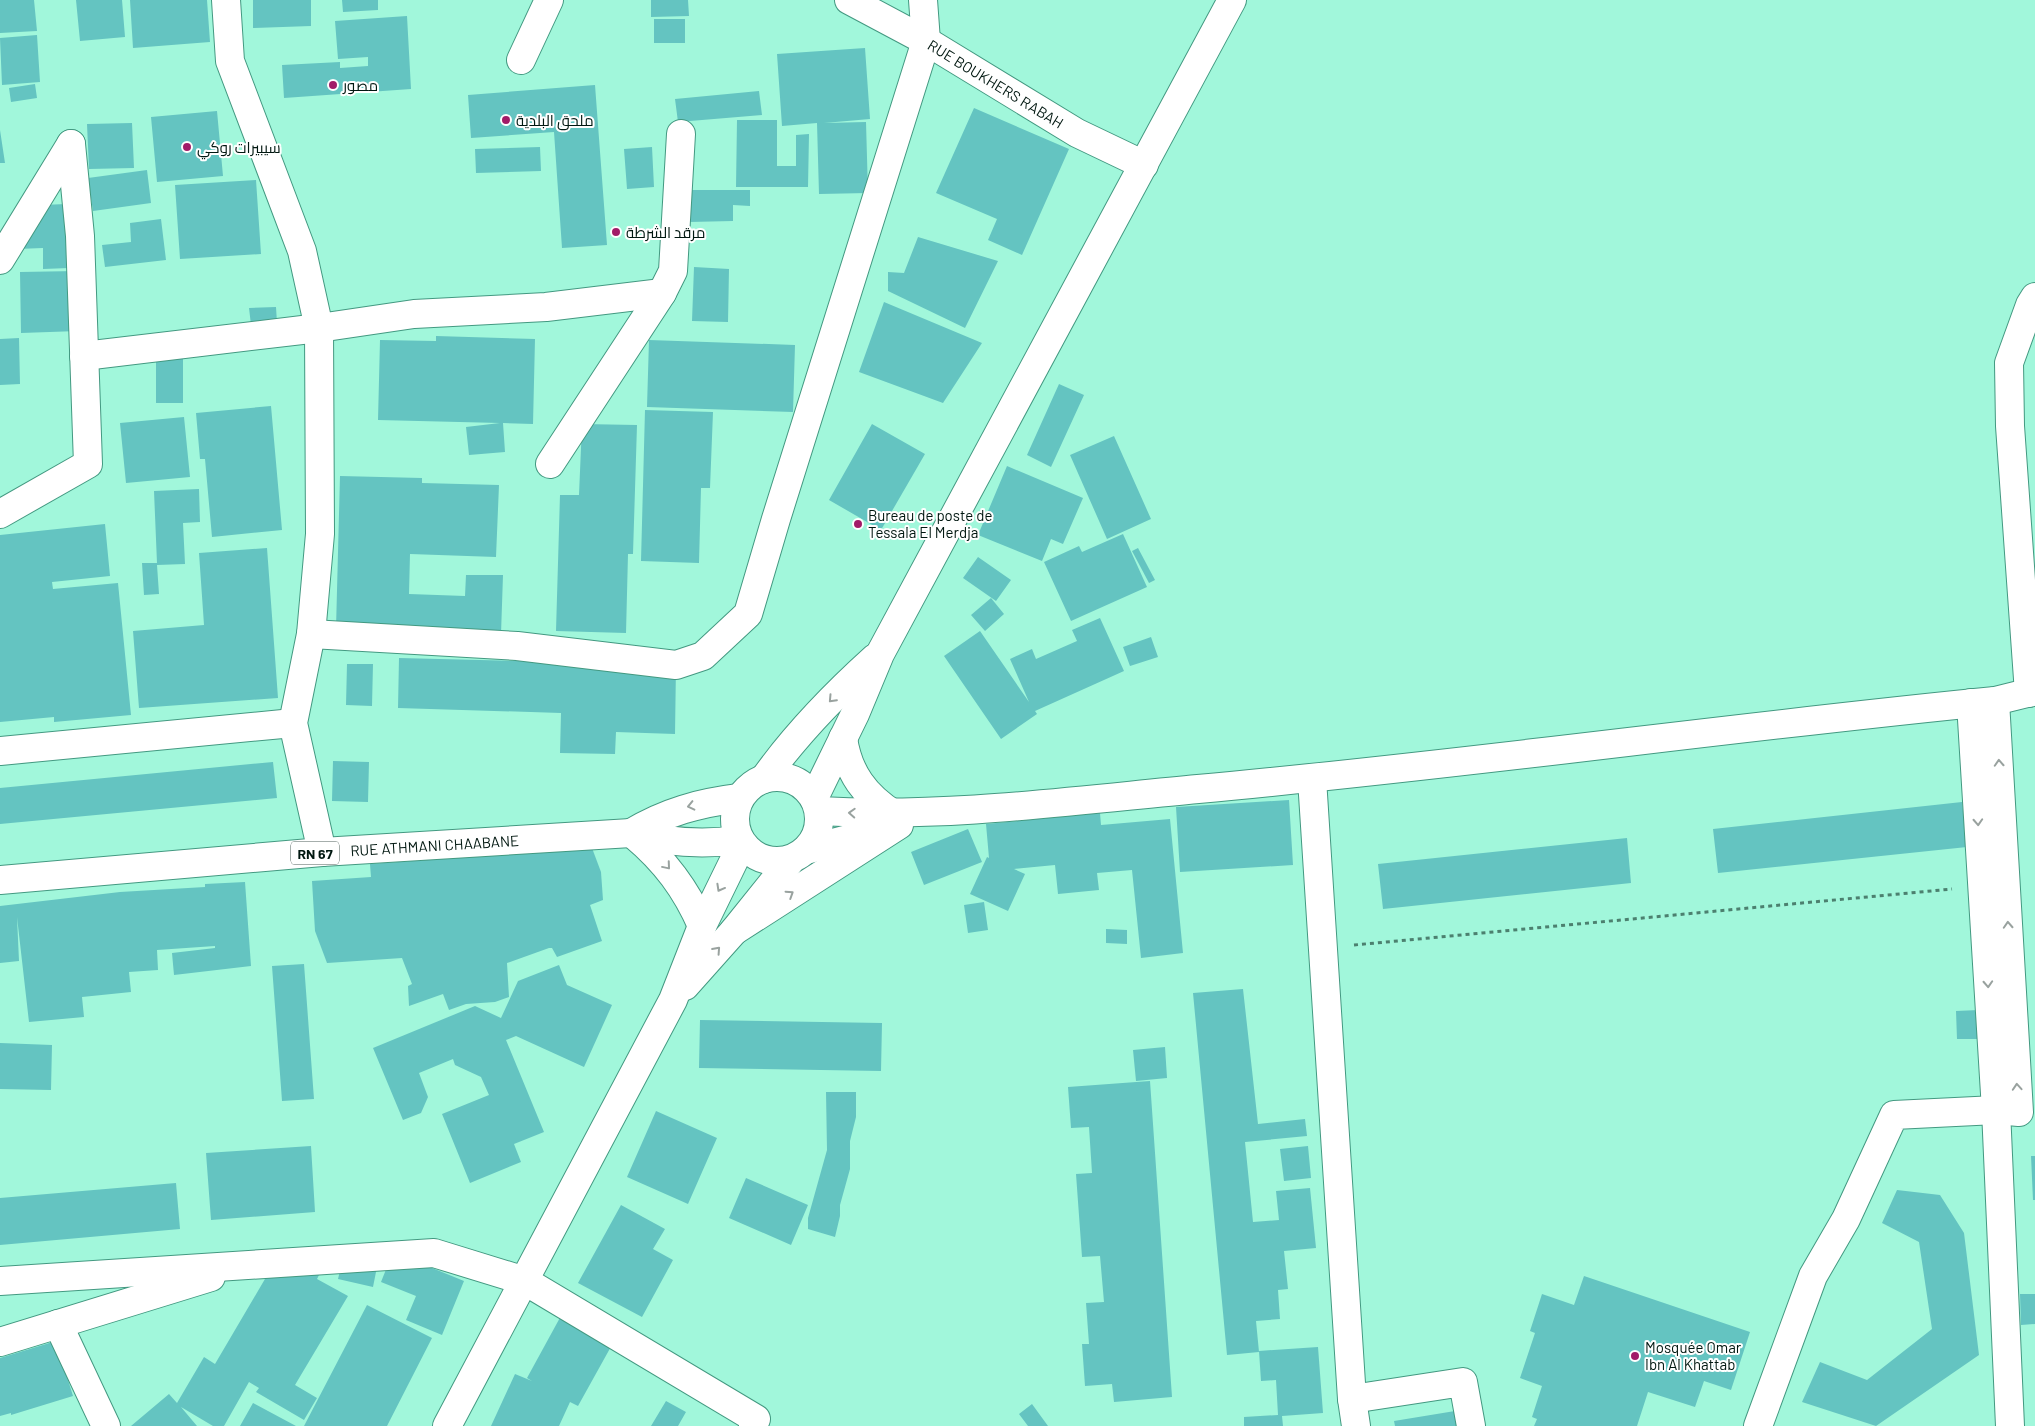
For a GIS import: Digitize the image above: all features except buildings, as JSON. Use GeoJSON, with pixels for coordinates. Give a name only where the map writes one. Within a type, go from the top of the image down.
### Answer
{"type":"FeatureCollection","features":[{"type":"Feature","properties":{"kind":"street"},"geometry":{"type":"LineString","coordinates":[[226,0],[230,61],[302,251],[319,328],[320,534],[311,634],[292,723],[322,852]]}},
{"type":"Feature","properties":{"kind":"street"},"geometry":{"type":"LineString","coordinates":[[521,60],[549,0]]}},
{"type":"Feature","properties":{"kind":"street","name":"RUE BOUKHERS RABAH"},"geometry":{"type":"LineString","coordinates":[[849,0],[926,41],[1077,133],[1144,165]]}},
{"type":"Feature","properties":{"kind":"street"},"geometry":{"type":"LineString","coordinates":[[311,634],[517,646],[676,665],[703,656],[748,614],[926,41],[923,0]]}},
{"type":"Feature","properties":{"kind":"street"},"geometry":{"type":"LineString","coordinates":[[673,1000],[815,838],[819,825],[816,805],[826,769],[843,738],[880,654],[1232,0]]}},
{"type":"Feature","properties":{"kind":"street"},"geometry":{"type":"LineString","coordinates":[[550,464],[662,293],[673,271],[681,134]]}},
{"type":"Feature","properties":{"kind":"street"},"geometry":{"type":"LineString","coordinates":[[0,260],[70,144],[80,236],[88,464],[0,514]]}},
{"type":"Feature","properties":{"kind":"street"},"geometry":{"type":"LineString","coordinates":[[84,356],[319,328],[414,314],[546,307],[662,293]]}},
{"type":"Feature","properties":{"kind":"street"},"geometry":{"type":"LineString","coordinates":[[897,820],[816,805],[804,787],[792,780],[778,777],[764,779],[750,786],[739,798],[734,826],[740,842],[751,854],[763,860],[777,862],[897,820],[936,814],[1312,779],[1983,702],[2032,692],[2010,426],[2009,363],[2035,297]]}},
{"type":"Feature","properties":{"kind":"street"},"geometry":{"type":"LineString","coordinates":[[764,779],[785,749],[835,695],[880,654]]}},
{"type":"Feature","properties":{"kind":"street"},"geometry":{"type":"LineString","coordinates":[[1983,702],[1982,887],[1996,1110],[2010,1426]]}},
{"type":"Feature","properties":{"kind":"street"},"geometry":{"type":"LineString","coordinates":[[1758,1426],[1813,1276],[1846,1219],[1894,1115],[1996,1110],[2019,1112],[1983,702]]}},
{"type":"Feature","properties":{"kind":"street"},"geometry":{"type":"LineString","coordinates":[[0,751],[292,723]]}},
{"type":"Feature","properties":{"kind":"street"},"geometry":{"type":"LineString","coordinates":[[843,738],[846,754],[858,783],[869,796],[897,820]]}},
{"type":"Feature","properties":{"kind":"street"},"geometry":{"type":"LineString","coordinates":[[1312,779],[1352,1399],[1356,1426]]}},
{"type":"Feature","properties":{"kind":"street","name":"RN 67"},"geometry":{"type":"LineString","coordinates":[[631,833],[656,818],[684,808],[739,798]]}},
{"type":"Feature","properties":{"kind":"street"},"geometry":{"type":"LineString","coordinates":[[734,931],[897,820]]}},
{"type":"Feature","properties":{"kind":"street"},"geometry":{"type":"LineString","coordinates":[[631,833],[666,865],[693,904],[702,926]]}},
{"type":"Feature","properties":{"kind":"street","name":"RUE ATHMANI CHAABANE"},"geometry":{"type":"LineString","coordinates":[[0,880],[322,852],[631,833]]}},
{"type":"Feature","properties":{"kind":"street","name":"RN 67"},"geometry":{"type":"LineString","coordinates":[[631,833],[658,840],[685,843],[740,842]]}},
{"type":"Feature","properties":{"kind":"street"},"geometry":{"type":"LineString","coordinates":[[447,1426],[673,1000],[702,926],[740,842]]}},
{"type":"Feature","properties":{"kind":"street"},"geometry":{"type":"LineString","coordinates":[[0,1280],[434,1253],[525,1281],[756,1419],[753,1426]]}},
{"type":"Feature","properties":{"kind":"street"},"geometry":{"type":"LineString","coordinates":[[0,1342],[255,1263]]}},
{"type":"Feature","properties":{"kind":"street"},"geometry":{"type":"LineString","coordinates":[[58,1324],[106,1426]]}},
{"type":"Feature","properties":{"kind":"street"},"geometry":{"type":"LineString","coordinates":[[1352,1399],[1463,1382],[1471,1426]]}},
{"type":"Feature","properties":{"kind":"path"},"geometry":{"type":"LineString","coordinates":[[1323,948],[1982,887]]}},
{"type":"Feature","properties":{"kind":"place","name":"مصور"},"geometry":{"type":"Point","coordinates":[333,85]}},
{"type":"Feature","properties":{"kind":"place","name":"ملحق البلدية"},"geometry":{"type":"Point","coordinates":[506,120]}},
{"type":"Feature","properties":{"kind":"place","name":"سيبيرات روكي"},"geometry":{"type":"Point","coordinates":[187,147]}},
{"type":"Feature","properties":{"kind":"place","name":"مرقد الشرطة"},"geometry":{"type":"Point","coordinates":[616,232]}},
{"type":"Feature","properties":{"kind":"place","name":"Bureau de poste de Tessala El Merdja"},"geometry":{"type":"Point","coordinates":[858,524]}},
{"type":"Feature","properties":{"kind":"place","name":"Mosquée Omar Ibn Al Khattab"},"geometry":{"type":"Point","coordinates":[1635,1356]}}]}
